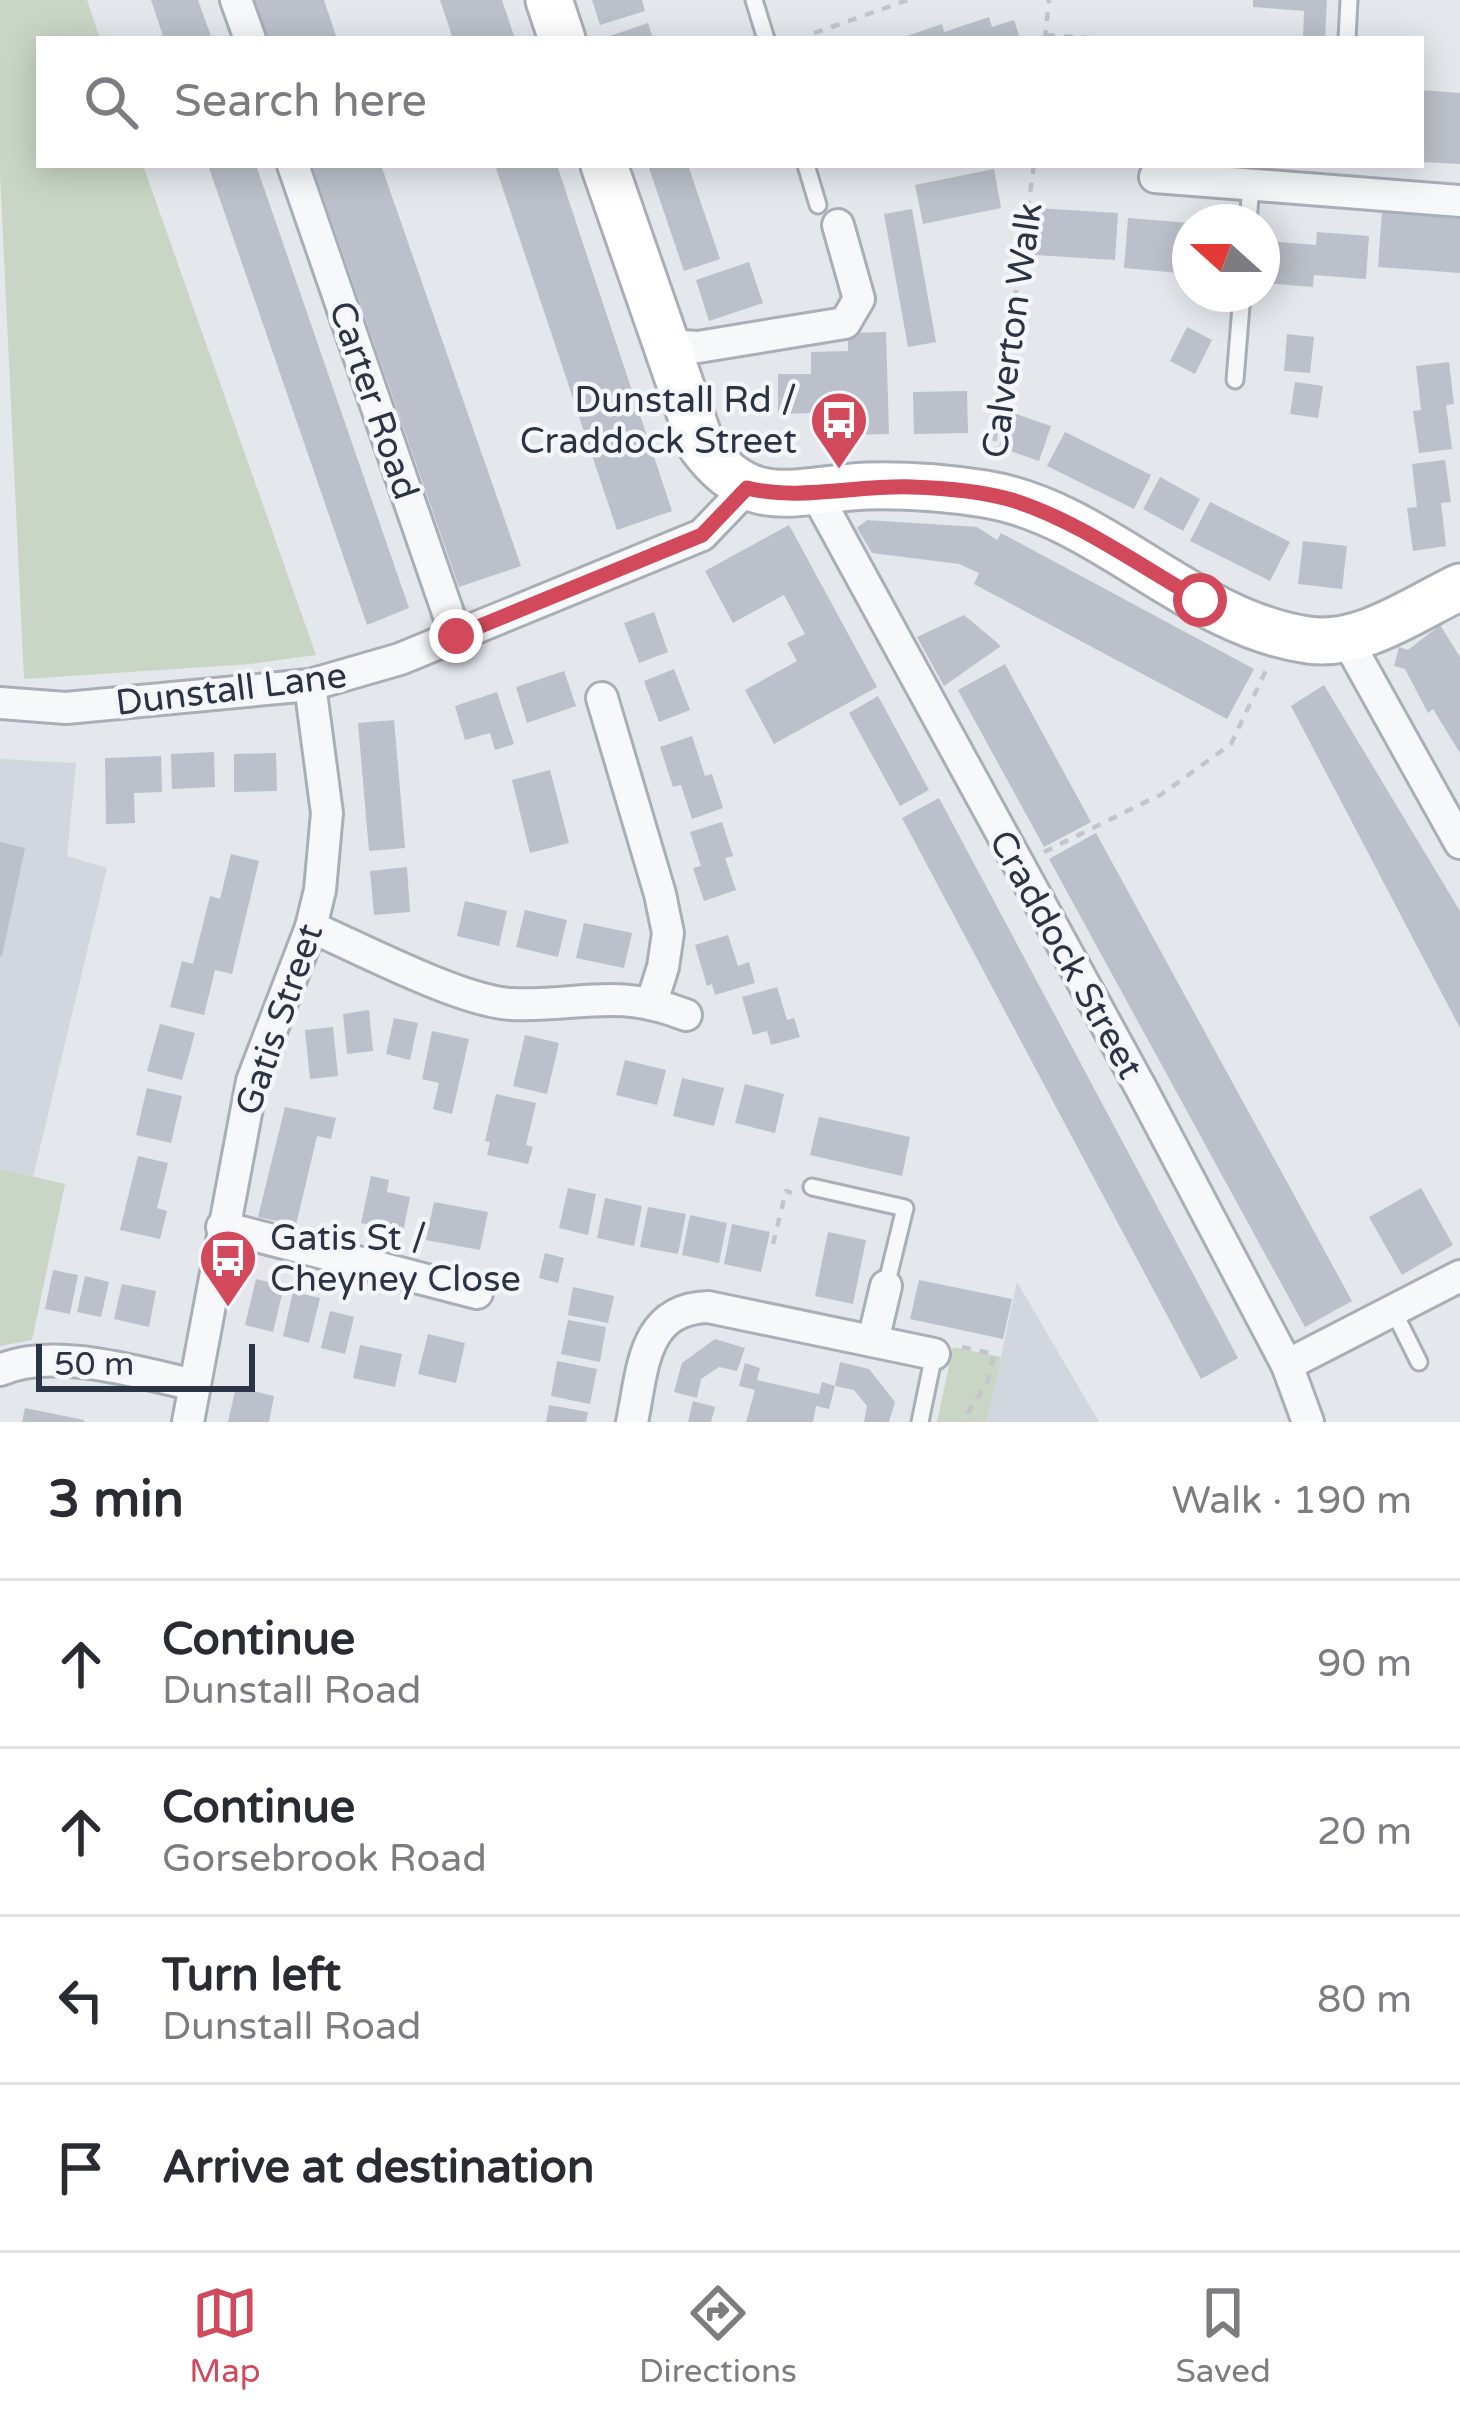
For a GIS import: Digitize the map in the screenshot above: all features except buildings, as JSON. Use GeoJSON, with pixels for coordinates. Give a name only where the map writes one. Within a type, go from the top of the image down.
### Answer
{"type":"FeatureCollection","features":[{"type":"Feature","properties":{"kind":"street"},"geometry":{"type":"LineString","coordinates":[[236,0],[249,36]]}},
{"type":"Feature","properties":{"kind":"street"},"geometry":{"type":"LineString","coordinates":[[549,0],[561,36]]}},
{"type":"Feature","properties":{"kind":"street","name":"Carter Road"},"geometry":{"type":"LineString","coordinates":[[294,168],[456,636]]}},
{"type":"Feature","properties":{"kind":"street"},"geometry":{"type":"LineString","coordinates":[[605,168],[701,448],[729,478],[747,488],[777,496],[880,486],[986,494],[1053,517],[1246,625],[1311,641],[1347,640],[1460,587]]}},
{"type":"Feature","properties":{"kind":"street"},"geometry":{"type":"LineString","coordinates":[[1154,177],[1460,201]]}},
{"type":"Feature","properties":{"kind":"street"},"geometry":{"type":"LineString","coordinates":[[665,345],[698,347],[845,322],[860,299],[828,215]]}},
{"type":"Feature","properties":{"kind":"street","name":"Dunstall Lane"},"geometry":{"type":"LineString","coordinates":[[0,704],[66,708],[310,685],[400,659],[702,535],[747,488]]}},
{"type":"Feature","properties":{"kind":"street","name":"Craddock Street"},"geometry":{"type":"LineString","coordinates":[[814,492],[1287,1365],[1308,1422]]}},
{"type":"Feature","properties":{"kind":"street"},"geometry":{"type":"LineString","coordinates":[[1347,640],[1460,843]]}},
{"type":"Feature","properties":{"kind":"street","name":"Gatis Street"},"geometry":{"type":"LineString","coordinates":[[188,1422],[252,1081],[311,927],[320,890],[327,813],[310,685]]}},
{"type":"Feature","properties":{"kind":"street"},"geometry":{"type":"LineString","coordinates":[[602,698],[668,933],[652,1002]]}},
{"type":"Feature","properties":{"kind":"street"},"geometry":{"type":"LineString","coordinates":[[311,927],[422,975],[508,1004],[604,998],[652,1002],[686,1015]]}},
{"type":"Feature","properties":{"kind":"street"},"geometry":{"type":"LineString","coordinates":[[222,1227],[477,1293]]}},
{"type":"Feature","properties":{"kind":"street"},"geometry":{"type":"LineString","coordinates":[[1287,1365],[1460,1276]]}},
{"type":"Feature","properties":{"kind":"street"},"geometry":{"type":"LineString","coordinates":[[873,1341],[886,1286]]}},
{"type":"Feature","properties":{"kind":"street"},"geometry":{"type":"LineString","coordinates":[[632,1422],[647,1353],[658,1328],[687,1308],[708,1307],[934,1354]]}},
{"type":"Feature","properties":{"kind":"street"},"geometry":{"type":"LineString","coordinates":[[0,1370],[40,1361],[94,1364],[195,1385]]}},
{"type":"Feature","properties":{"kind":"lane"},"geometry":{"type":"LineString","coordinates":[[754,0],[765,36]]}},
{"type":"Feature","properties":{"kind":"lane"},"geometry":{"type":"LineString","coordinates":[[1347,36],[1349,0]]}},
{"type":"Feature","properties":{"kind":"lane"},"geometry":{"type":"LineString","coordinates":[[807,168],[828,215]]}},
{"type":"Feature","properties":{"kind":"lane"},"geometry":{"type":"LineString","coordinates":[[1250,204],[1251,186]]}},
{"type":"Feature","properties":{"kind":"lane"},"geometry":{"type":"LineString","coordinates":[[1235,380],[1241,312]]}},
{"type":"Feature","properties":{"kind":"lane"},"geometry":{"type":"LineString","coordinates":[[812,1187],[905,1208],[886,1286]]}},
{"type":"Feature","properties":{"kind":"lane"},"geometry":{"type":"LineString","coordinates":[[1393,1310],[1419,1362]]}},
{"type":"Feature","properties":{"kind":"lane"},"geometry":{"type":"LineString","coordinates":[[920,1422],[934,1354]]}},
{"type":"Feature","properties":{"kind":"path"},"geometry":{"type":"LineString","coordinates":[[814,33],[910,0]]}},
{"type":"Feature","properties":{"kind":"path"},"geometry":{"type":"LineString","coordinates":[[1046,36],[1049,0]]}},
{"type":"Feature","properties":{"kind":"path","name":"Calverton Walk"},"geometry":{"type":"LineString","coordinates":[[986,494],[1034,168]]}},
{"type":"Feature","properties":{"kind":"path"},"geometry":{"type":"LineString","coordinates":[[1018,865],[1162,794],[1231,744],[1283,636]]}},
{"type":"Feature","properties":{"kind":"path"},"geometry":{"type":"LineString","coordinates":[[773,1244],[786,1191],[803,1195],[812,1187]]}},
{"type":"Feature","properties":{"kind":"path"},"geometry":{"type":"LineString","coordinates":[[934,1354],[952,1345],[994,1354],[988,1381],[962,1422]]}},
{"type":"Feature","properties":{"kind":"shaded area"},"geometry":{"type":"Polygon","coordinates":[[[0,759],[76,763],[67,856],[107,868],[33,1177],[0,1169],[0,759]]]}},
{"type":"Feature","properties":{"kind":"shaded area"},"geometry":{"type":"Polygon","coordinates":[[[1017,1282],[1099,1422],[987,1422],[1017,1282]]]}},
{"type":"Feature","properties":{"kind":"green space"},"geometry":{"type":"Polygon","coordinates":[[[0,0],[87,0],[99,36],[36,36],[36,168],[144,168],[316,655],[24,679],[0,173],[0,0]]]}},
{"type":"Feature","properties":{"kind":"green space"},"geometry":{"type":"Polygon","coordinates":[[[0,1169],[65,1184],[32,1340],[0,1346],[0,1169]]]}},
{"type":"Feature","properties":{"kind":"green space"},"geometry":{"type":"Polygon","coordinates":[[[953,1347],[1001,1357],[987,1422],[937,1422],[953,1347]]]}},
{"type":"Feature","properties":{"kind":"place","name":"Dunstall Rd / Craddock Street"},"geometry":{"type":"Point","coordinates":[839,471]}},
{"type":"Feature","properties":{"kind":"place","name":"Gatis St / Cheyney Close"},"geometry":{"type":"Point","coordinates":[228,1309]}},
{"type":"Feature","properties":{"kind":"route"},"geometry":{"type":"LineString","coordinates":[[456,636],[702,535],[747,488],[777,496],[880,486],[986,494],[1053,517],[1200,600]]}}]}
